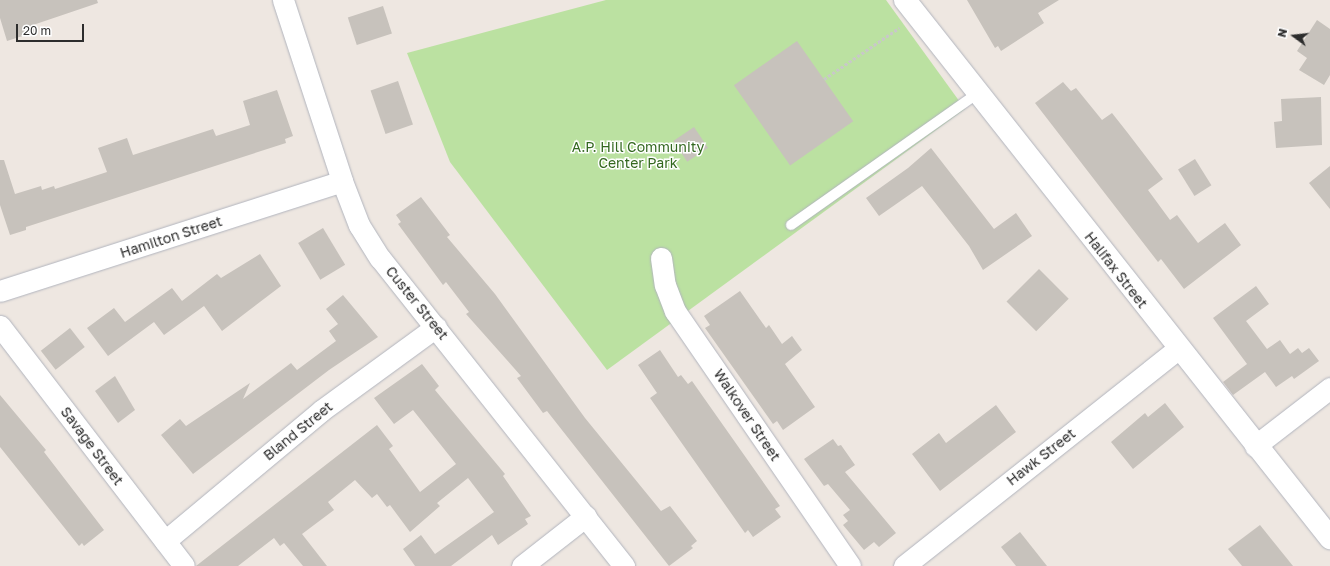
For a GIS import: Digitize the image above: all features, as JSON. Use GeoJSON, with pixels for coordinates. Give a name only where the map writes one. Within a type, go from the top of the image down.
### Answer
{"type":"FeatureCollection","features":[{"type":"Feature","properties":{"kind":"main road","name":"Halifax Street"},"geometry":{"type":"LineString","coordinates":[[910,8],[1255,446],[1330,538]]}},
{"type":"Feature","properties":{"kind":"street","name":"Custer Street"},"geometry":{"type":"LineString","coordinates":[[283,0],[342,180],[359,225],[380,258],[586,516],[624,566]]}},
{"type":"Feature","properties":{"kind":"street","name":"Hamilton Street"},"geometry":{"type":"LineString","coordinates":[[0,291],[342,180]]}},
{"type":"Feature","properties":{"kind":"street","name":"Walkover Street"},"geometry":{"type":"LineString","coordinates":[[661,258],[665,285],[675,311],[850,566]]}},
{"type":"Feature","properties":{"kind":"street","name":"Savage Street"},"geometry":{"type":"LineString","coordinates":[[0,326],[184,566]]}},
{"type":"Feature","properties":{"kind":"street","name":"Bland Street"},"geometry":{"type":"LineString","coordinates":[[165,541],[322,410],[436,327]]}},
{"type":"Feature","properties":{"kind":"street","name":"Hawk Street"},"geometry":{"type":"LineString","coordinates":[[904,566],[1178,348]]}},
{"type":"Feature","properties":{"kind":"street"},"geometry":{"type":"LineString","coordinates":[[1255,446],[1330,388]]}},
{"type":"Feature","properties":{"kind":"street"},"geometry":{"type":"LineString","coordinates":[[522,566],[586,516]]}},
{"type":"Feature","properties":{"kind":"lane"},"geometry":{"type":"LineString","coordinates":[[791,225],[977,94]]}},
{"type":"Feature","properties":{"kind":"path"},"geometry":{"type":"LineString","coordinates":[[824,79],[910,8]]}},
{"type":"Feature","properties":{"kind":"green space","name":"A.P. Hill Community Center Park"},"geometry":{"type":"Polygon","coordinates":[[[606,0],[886,0],[965,109],[607,370],[450,162],[407,53],[606,0]]]}},
{"type":"Feature","properties":{"kind":"building"},"geometry":{"type":"Polygon","coordinates":[[[0,0],[97,0],[98,3],[33,25],[35,32],[7,41],[0,18],[0,0]]]}},
{"type":"Feature","properties":{"kind":"building"},"geometry":{"type":"Polygon","coordinates":[[[967,0],[1059,0],[1038,13],[1044,23],[1001,51],[998,46],[995,48],[967,0]]]}},
{"type":"Feature","properties":{"kind":"building"},"geometry":{"type":"Polygon","coordinates":[[[383,6],[392,34],[357,45],[348,17],[383,6]]]}},
{"type":"Feature","properties":{"kind":"building"},"geometry":{"type":"Polygon","coordinates":[[[1317,20],[1330,29],[1330,75],[1324,85],[1299,70],[1307,58],[1297,51],[1317,20]]]}},
{"type":"Feature","properties":{"kind":"building"},"geometry":{"type":"Polygon","coordinates":[[[797,41],[853,121],[790,165],[734,85],[797,41]]]}},
{"type":"Feature","properties":{"kind":"building"},"geometry":{"type":"Polygon","coordinates":[[[398,81],[413,124],[386,134],[371,90],[398,81]]]}},
{"type":"Feature","properties":{"kind":"building"},"geometry":{"type":"Polygon","coordinates":[[[1063,82],[1071,91],[1076,88],[1102,120],[1112,113],[1127,132],[1163,179],[1148,190],[1170,220],[1177,215],[1198,243],[1225,223],[1241,245],[1184,289],[1161,259],[1158,262],[1035,103],[1063,82]]]}},
{"type":"Feature","properties":{"kind":"building"},"geometry":{"type":"Polygon","coordinates":[[[277,90],[293,136],[285,139],[286,143],[26,227],[26,230],[10,235],[0,205],[0,160],[4,160],[15,194],[41,186],[42,190],[54,186],[55,189],[107,172],[98,148],[127,138],[133,155],[213,129],[216,136],[250,125],[243,101],[277,90]]]}},
{"type":"Feature","properties":{"kind":"building"},"geometry":{"type":"Polygon","coordinates":[[[1321,97],[1322,145],[1276,148],[1274,122],[1282,121],[1281,99],[1321,97]]]}},
{"type":"Feature","properties":{"kind":"building"},"geometry":{"type":"Polygon","coordinates":[[[694,127],[708,148],[687,162],[673,141],[694,127]]]}},
{"type":"Feature","properties":{"kind":"building"},"geometry":{"type":"Polygon","coordinates":[[[931,148],[994,229],[1016,213],[1032,236],[983,270],[969,246],[922,186],[879,216],[866,198],[908,168],[931,148]]]}},
{"type":"Feature","properties":{"kind":"building"},"geometry":{"type":"Polygon","coordinates":[[[1195,159],[1211,185],[1194,196],[1178,170],[1195,159]]]}},
{"type":"Feature","properties":{"kind":"building"},"geometry":{"type":"Polygon","coordinates":[[[1330,166],[1330,209],[1309,183],[1330,166]]]}},
{"type":"Feature","properties":{"kind":"building"},"geometry":{"type":"Polygon","coordinates":[[[421,197],[450,235],[447,237],[495,294],[585,418],[661,511],[670,506],[697,541],[691,546],[693,548],[669,566],[547,411],[543,413],[517,378],[521,376],[466,314],[469,312],[446,282],[443,285],[398,224],[401,222],[396,215],[421,197]]]}},
{"type":"Feature","properties":{"kind":"building"},"geometry":{"type":"Polygon","coordinates":[[[323,228],[345,265],[320,280],[298,243],[323,228]]]}},
{"type":"Feature","properties":{"kind":"building"},"geometry":{"type":"Polygon","coordinates":[[[260,254],[281,286],[222,331],[204,306],[164,335],[154,322],[108,356],[87,328],[114,308],[125,322],[172,288],[182,301],[217,274],[221,278],[260,254]]]}},
{"type":"Feature","properties":{"kind":"building"},"geometry":{"type":"Polygon","coordinates":[[[1039,269],[1069,299],[1036,331],[1006,302],[1039,269]]]}},
{"type":"Feature","properties":{"kind":"building"},"geometry":{"type":"Polygon","coordinates":[[[1256,286],[1269,304],[1246,321],[1267,349],[1280,340],[1290,354],[1298,348],[1302,353],[1309,348],[1319,361],[1294,379],[1292,376],[1276,387],[1265,372],[1233,395],[1223,382],[1247,364],[1213,318],[1256,286]]]}},
{"type":"Feature","properties":{"kind":"building"},"geometry":{"type":"Polygon","coordinates":[[[740,291],[766,328],[769,325],[782,344],[792,336],[802,350],[785,364],[815,407],[783,430],[777,421],[773,424],[705,328],[710,325],[704,316],[740,291]]]}},
{"type":"Feature","properties":{"kind":"building"},"geometry":{"type":"Polygon","coordinates":[[[343,295],[378,337],[329,370],[193,474],[161,435],[180,419],[186,426],[250,383],[243,399],[291,363],[297,370],[336,341],[329,331],[338,324],[326,309],[343,295]]]}},
{"type":"Feature","properties":{"kind":"building"},"geometry":{"type":"Polygon","coordinates":[[[70,328],[85,347],[56,370],[41,351],[70,328]]]}},
{"type":"Feature","properties":{"kind":"building"},"geometry":{"type":"Polygon","coordinates":[[[660,350],[678,377],[681,375],[688,384],[692,381],[780,506],[775,509],[781,517],[753,537],[748,530],[745,533],[650,398],[657,393],[638,365],[660,350]]]}},
{"type":"Feature","properties":{"kind":"building"},"geometry":{"type":"Polygon","coordinates":[[[422,364],[439,386],[435,390],[505,474],[503,476],[531,516],[525,519],[528,524],[498,545],[492,535],[451,566],[415,566],[403,549],[421,535],[435,554],[494,512],[468,478],[437,503],[440,506],[410,532],[390,505],[387,507],[377,494],[372,498],[355,480],[328,502],[334,510],[302,534],[327,566],[303,566],[284,543],[280,546],[274,538],[238,566],[196,566],[377,425],[393,446],[389,449],[420,492],[456,464],[413,410],[394,424],[374,398],[422,364]]]}},
{"type":"Feature","properties":{"kind":"building"},"geometry":{"type":"Polygon","coordinates":[[[115,376],[135,410],[118,423],[95,391],[115,376]]]}},
{"type":"Feature","properties":{"kind":"building"},"geometry":{"type":"Polygon","coordinates":[[[0,395],[46,450],[44,452],[104,530],[84,546],[82,543],[79,546],[0,447],[0,395]]]}},
{"type":"Feature","properties":{"kind":"building"},"geometry":{"type":"Polygon","coordinates":[[[1165,403],[1184,427],[1133,469],[1111,442],[1145,413],[1148,417],[1165,403]]]}},
{"type":"Feature","properties":{"kind":"building"},"geometry":{"type":"Polygon","coordinates":[[[996,405],[1016,432],[940,491],[912,454],[939,433],[946,443],[996,405]]]}},
{"type":"Feature","properties":{"kind":"building"},"geometry":{"type":"Polygon","coordinates":[[[833,439],[838,446],[841,445],[855,465],[845,472],[896,533],[879,547],[874,542],[864,550],[843,525],[848,521],[843,515],[850,510],[828,484],[824,486],[804,459],[833,439]]]}},
{"type":"Feature","properties":{"kind":"building"},"geometry":{"type":"Polygon","coordinates":[[[1260,525],[1293,566],[1242,566],[1228,549],[1260,525]]]}},
{"type":"Feature","properties":{"kind":"building"},"geometry":{"type":"Polygon","coordinates":[[[1020,532],[1047,566],[1016,566],[1001,547],[1020,532]]]}}]}
